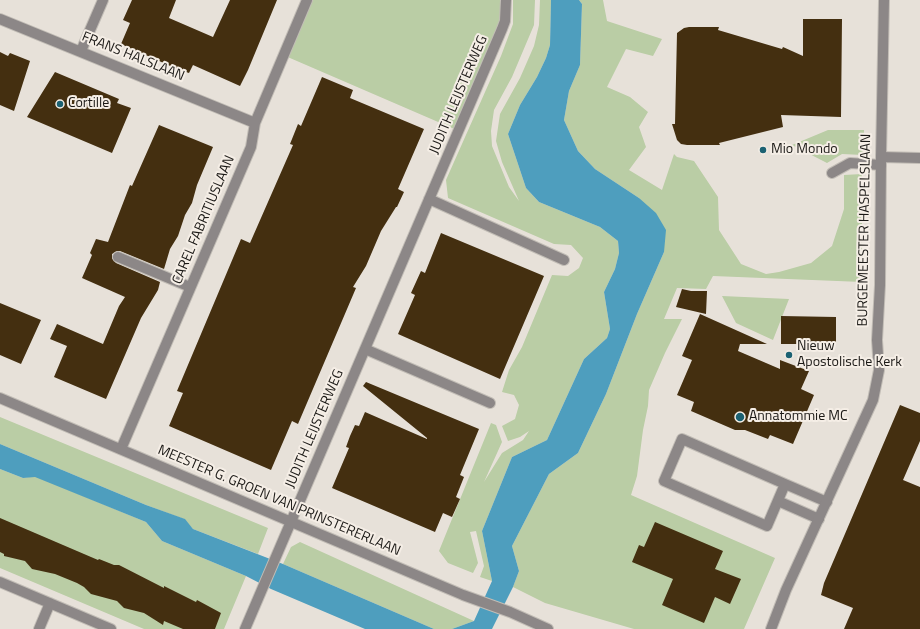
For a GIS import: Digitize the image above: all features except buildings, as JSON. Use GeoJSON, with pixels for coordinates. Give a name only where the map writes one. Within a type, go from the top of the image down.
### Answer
{"type":"FeatureCollection","features":[{"type":"Feature","properties":{"kind":"street"},"geometry":{"type":"LineString","coordinates":[[81,51],[103,0]]}},
{"type":"Feature","properties":{"kind":"street","name":"CAREL FABRITIUSLAAN"},"geometry":{"type":"LineString","coordinates":[[121,449],[251,147],[255,123],[307,0]]}},
{"type":"Feature","properties":{"kind":"street","name":"JUDITH LEIJSTERWEG"},"geometry":{"type":"LineString","coordinates":[[245,629],[502,29],[505,21],[506,0]]}},
{"type":"Feature","properties":{"kind":"street","name":"BURGEMEESTER HASPELSLAAN"},"geometry":{"type":"LineString","coordinates":[[771,629],[786,590],[873,400],[879,370],[877,340],[880,285],[884,0]]}},
{"type":"Feature","properties":{"kind":"street","name":"FRANS HALSLAAN"},"geometry":{"type":"LineString","coordinates":[[0,19],[255,123]]}},
{"type":"Feature","properties":{"kind":"street"},"geometry":{"type":"LineString","coordinates":[[832,173],[850,163],[920,158]]}},
{"type":"Feature","properties":{"kind":"street"},"geometry":{"type":"LineString","coordinates":[[429,200],[564,260]]}},
{"type":"Feature","properties":{"kind":"street"},"geometry":{"type":"LineString","coordinates":[[118,257],[190,287]]}},
{"type":"Feature","properties":{"kind":"street"},"geometry":{"type":"LineString","coordinates":[[365,349],[490,403]]}},
{"type":"Feature","properties":{"kind":"street","name":"MEESTER G. GROEN VAN PRINSTERERLAAN"},"geometry":{"type":"LineString","coordinates":[[0,398],[548,629]]}},
{"type":"Feature","properties":{"kind":"street"},"geometry":{"type":"LineString","coordinates":[[785,484],[767,526],[664,481],[682,439],[827,502]]}},
{"type":"Feature","properties":{"kind":"street"},"geometry":{"type":"LineString","coordinates":[[778,501],[819,519]]}},
{"type":"Feature","properties":{"kind":"street"},"geometry":{"type":"LineString","coordinates":[[0,582],[111,629]]}},
{"type":"Feature","properties":{"kind":"street"},"geometry":{"type":"LineString","coordinates":[[39,629],[50,603]]}},
{"type":"Feature","properties":{"kind":"green space"},"geometry":{"type":"Polygon","coordinates":[[[307,0],[506,0],[506,12],[459,131],[283,55],[307,0]]]}},
{"type":"Feature","properties":{"kind":"green space"},"geometry":{"type":"Polygon","coordinates":[[[513,0],[535,0],[534,25],[512,77],[494,110],[491,131],[492,146],[509,187],[519,201],[502,162],[496,141],[500,114],[520,78],[534,46],[539,25],[540,0],[551,0],[550,45],[546,58],[537,77],[520,105],[508,134],[526,188],[539,202],[600,227],[618,241],[619,253],[615,269],[604,292],[610,329],[607,338],[584,359],[547,440],[512,457],[482,531],[492,581],[480,577],[484,566],[476,531],[470,532],[478,563],[473,573],[448,563],[439,551],[491,423],[496,425],[502,442],[484,482],[502,453],[523,440],[529,431],[520,437],[508,441],[502,426],[515,419],[519,405],[514,395],[502,392],[509,370],[522,347],[552,275],[568,276],[579,268],[583,258],[571,245],[554,244],[448,198],[446,180],[501,56],[513,24],[513,0]]]}},
{"type":"Feature","properties":{"kind":"green space"},"geometry":{"type":"Polygon","coordinates":[[[579,0],[603,0],[607,21],[662,39],[653,56],[626,49],[607,87],[630,97],[648,112],[639,127],[646,147],[629,170],[662,190],[674,154],[677,157],[694,161],[718,197],[719,230],[741,264],[766,274],[811,263],[832,246],[844,209],[844,175],[862,174],[862,282],[713,276],[706,289],[677,288],[664,319],[682,319],[649,390],[648,406],[643,430],[637,476],[631,495],[775,558],[744,629],[634,629],[545,603],[513,587],[519,571],[512,546],[549,474],[578,453],[606,394],[637,314],[664,252],[639,198],[595,169],[578,151],[564,120],[569,91],[580,65],[582,4],[579,0]]]}},
{"type":"Feature","properties":{"kind":"green space"},"geometry":{"type":"Polygon","coordinates":[[[828,130],[864,130],[863,155],[842,154],[827,163],[792,145],[828,130]]]}},
{"type":"Feature","properties":{"kind":"green space"},"geometry":{"type":"Polygon","coordinates":[[[722,296],[789,299],[773,340],[736,323],[722,296]]]}},
{"type":"Feature","properties":{"kind":"green space"},"geometry":{"type":"Polygon","coordinates":[[[0,417],[268,528],[258,554],[193,529],[184,519],[146,505],[0,444],[0,417]]]}},
{"type":"Feature","properties":{"kind":"green space"},"geometry":{"type":"Polygon","coordinates":[[[0,469],[23,478],[35,476],[146,522],[162,541],[246,576],[224,629],[144,629],[0,568],[0,469]]]}},
{"type":"Feature","properties":{"kind":"green space"},"geometry":{"type":"Polygon","coordinates":[[[300,542],[474,621],[452,629],[434,629],[283,564],[291,547],[300,542]]]}},
{"type":"Feature","properties":{"kind":"water"},"geometry":{"type":"Polygon","coordinates":[[[551,0],[579,0],[582,4],[580,65],[569,91],[564,120],[578,151],[595,169],[639,198],[656,213],[666,230],[664,252],[637,314],[606,394],[578,453],[549,474],[512,546],[519,571],[513,587],[492,629],[452,629],[474,621],[492,581],[482,531],[512,457],[547,440],[584,359],[607,338],[610,329],[604,292],[615,269],[619,253],[618,241],[600,227],[539,202],[526,188],[508,134],[520,105],[537,77],[546,58],[550,45],[551,0]]]}},
{"type":"Feature","properties":{"kind":"water"},"geometry":{"type":"Polygon","coordinates":[[[0,444],[146,505],[185,519],[193,529],[283,564],[434,629],[365,629],[271,589],[246,576],[162,541],[146,522],[35,477],[23,478],[0,469],[0,444]]]}},
{"type":"Feature","properties":{"kind":"place","name":"Cortille"},"geometry":{"type":"Point","coordinates":[60,104]}},
{"type":"Feature","properties":{"kind":"place","name":"Mio Mondo"},"geometry":{"type":"Point","coordinates":[763,150]}},
{"type":"Feature","properties":{"kind":"place","name":"Nieuw Apostolische Kerk"},"geometry":{"type":"Point","coordinates":[789,355]}},
{"type":"Feature","properties":{"kind":"place","name":"Annatommie MC"},"geometry":{"type":"Point","coordinates":[740,417]}}]}
